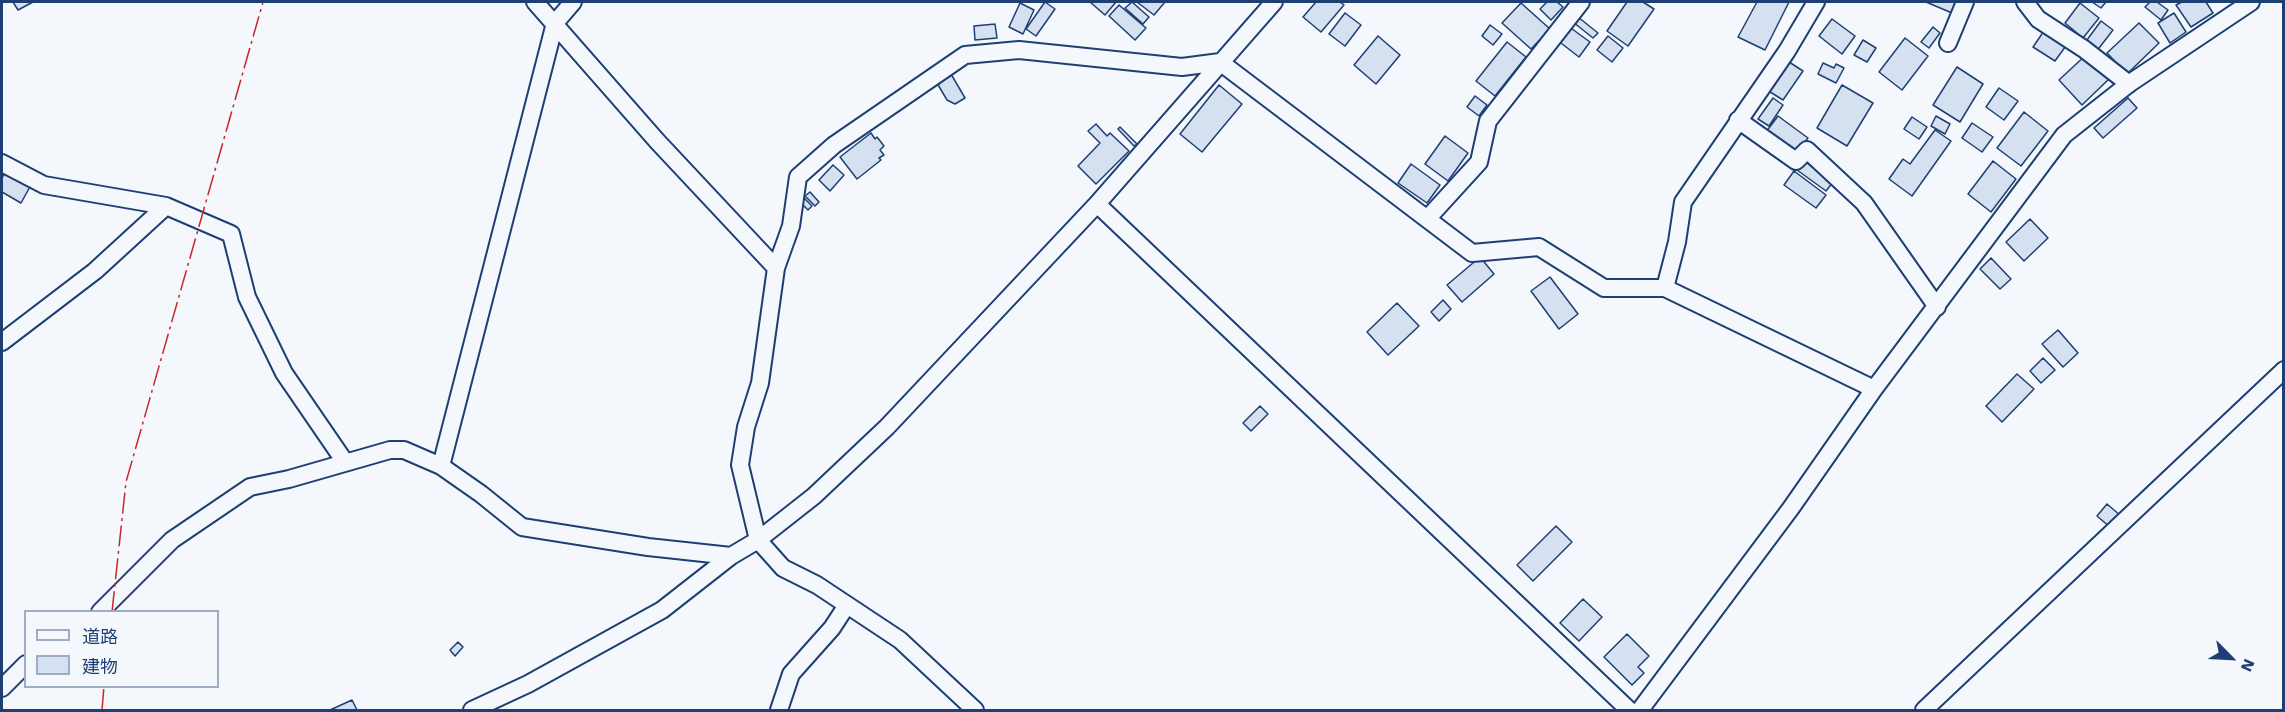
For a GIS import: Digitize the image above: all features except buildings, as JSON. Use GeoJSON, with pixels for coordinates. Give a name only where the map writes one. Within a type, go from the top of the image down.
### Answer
{"type":"FeatureCollection","features":[{"type":"Feature","properties":{"kind":"street"},"geometry":{"type":"LineString","coordinates":[[535,2],[657,141],[776,268]]}},
{"type":"Feature","properties":{"kind":"street"},"geometry":{"type":"LineString","coordinates":[[441,466],[555,23],[573,2]]}},
{"type":"Feature","properties":{"kind":"street"},"geometry":{"type":"LineString","coordinates":[[472,711],[528,684],[662,610],[731,556],[758,540],[814,496],[887,428],[1097,204],[1274,2]]}},
{"type":"Feature","properties":{"kind":"street"},"geometry":{"type":"LineString","coordinates":[[1426,219],[1479,162],[1488,121],[1581,2]]}},
{"type":"Feature","properties":{"kind":"street"},"geometry":{"type":"LineString","coordinates":[[1665,288],[1677,242],[1683,202],[1787,51],[1816,2]]}},
{"type":"Feature","properties":{"kind":"street"},"geometry":{"type":"LineString","coordinates":[[1948,42],[1965,2]]}},
{"type":"Feature","properties":{"kind":"street"},"geometry":{"type":"LineString","coordinates":[[2025,2],[2038,19],[2084,49],[2129,84]]}},
{"type":"Feature","properties":{"kind":"street"},"geometry":{"type":"LineString","coordinates":[[1640,711],[1791,508],[1874,389],[2064,135],[2129,84],[2251,2]]}},
{"type":"Feature","properties":{"kind":"street"},"geometry":{"type":"LineString","coordinates":[[975,711],[900,640],[817,585],[783,568],[758,540],[740,465],[746,427],[760,383],[776,268],[791,226],[798,177],[834,145],[965,56],[1020,50],[1182,67],[1220,62],[1472,253],[1539,247],[1604,288],[1665,288],[1874,389]]}},
{"type":"Feature","properties":{"kind":"street"},"geometry":{"type":"LineString","coordinates":[[1738,120],[1797,161],[1807,150],[1864,203],[1937,307]]}},
{"type":"Feature","properties":{"kind":"street"},"geometry":{"type":"LineString","coordinates":[[2,163],[44,185],[166,206],[231,234],[247,297],[284,373],[345,462]]}},
{"type":"Feature","properties":{"kind":"street"},"geometry":{"type":"LineString","coordinates":[[1097,204],[1629,711]]}},
{"type":"Feature","properties":{"kind":"street"},"geometry":{"type":"LineString","coordinates":[[2,342],[95,272],[166,206]]}},
{"type":"Feature","properties":{"kind":"street"},"geometry":{"type":"LineString","coordinates":[[1924,711],[2283,370]]}},
{"type":"Feature","properties":{"kind":"street"},"geometry":{"type":"LineString","coordinates":[[102,610],[172,540],[250,487],[289,479],[390,450],[404,450],[441,466],[522,527],[648,547],[731,556]]}},
{"type":"Feature","properties":{"kind":"street"},"geometry":{"type":"LineString","coordinates":[[779,711],[791,674],[832,628],[847,605]]}},
{"type":"Feature","properties":{"kind":"street"},"geometry":{"type":"LineString","coordinates":[[2,688],[24,666]]}},
{"type":"Feature","properties":{"kind":"power"},"geometry":{"type":"LineString","coordinates":[[112,610],[126,482],[263,2]]}},
{"type":"Feature","properties":{"kind":"power"},"geometry":{"type":"LineString","coordinates":[[102,710],[104,688]]}}]}
